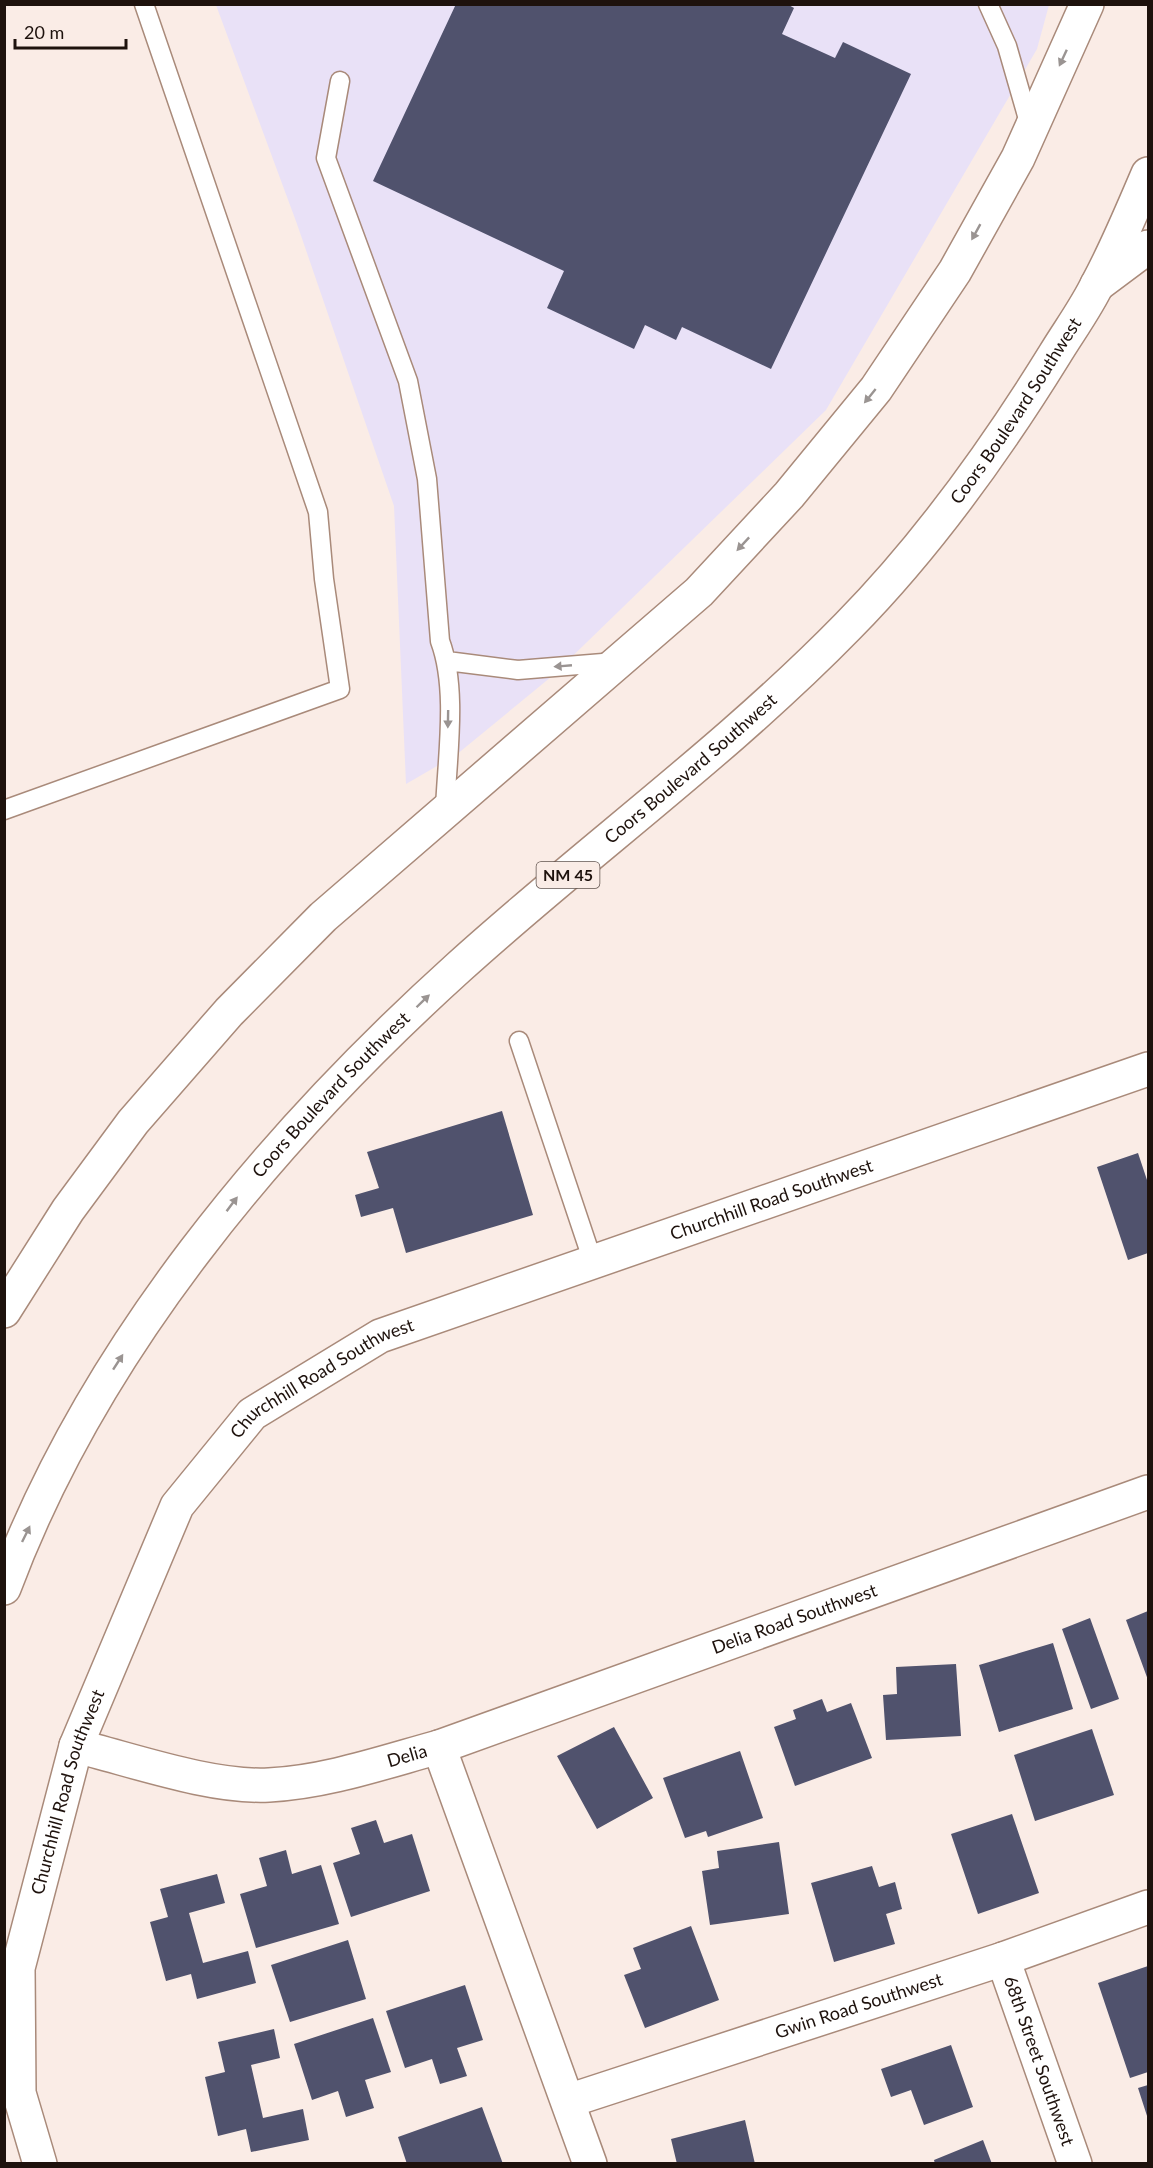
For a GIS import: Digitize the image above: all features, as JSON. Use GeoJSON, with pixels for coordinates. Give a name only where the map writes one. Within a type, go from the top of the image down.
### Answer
{"type":"FeatureCollection","features":[{"type":"Feature","properties":{"kind":"street"},"geometry":{"type":"LineString","coordinates":[[4,1311],[68,1210],[133,1122],[228,1012],[324,917],[445,809],[699,592],[789,495],[876,389],[955,271],[1018,158],[1030,126],[1087,4]]}},
{"type":"Feature","properties":{"kind":"street","name":"Coors Boulevard Southwest"},"geometry":{"type":"LineString","coordinates":[[4,1588],[19,1550],[64,1457],[117,1363],[249,1182],[324,1097],[459,967],[747,725],[851,624],[948,513],[1033,390],[1097,285],[1149,174]]}},
{"type":"Feature","properties":{"kind":"street"},"geometry":{"type":"LineString","coordinates":[[1097,285],[1149,247]]}},
{"type":"Feature","properties":{"kind":"street","name":"Churchhill Road Southwest"},"geometry":{"type":"LineString","coordinates":[[40,2163],[19,2093],[18,1968],[76,1746],[177,1506],[252,1414],[380,1336],[1149,1068]]}},
{"type":"Feature","properties":{"kind":"street","name":"Delia Road Southwest"},"geometry":{"type":"LineString","coordinates":[[440,1747],[1149,1492]]}},
{"type":"Feature","properties":{"kind":"street","name":"Delia"},"geometry":{"type":"LineString","coordinates":[[76,1746],[218,1781],[268,1785],[330,1777],[440,1747],[590,2163]]}},
{"type":"Feature","properties":{"kind":"street","name":"Gwin Road Southwest"},"geometry":{"type":"LineString","coordinates":[[568,2101],[1003,1959],[1149,1907]]}},
{"type":"Feature","properties":{"kind":"street","name":"68th Street Southwest"},"geometry":{"type":"LineString","coordinates":[[1003,1959],[1075,2163]]}},
{"type":"Feature","properties":{"kind":"lane"},"geometry":{"type":"LineString","coordinates":[[4,810],[340,690],[324,579],[318,512],[144,4]]}},
{"type":"Feature","properties":{"kind":"lane"},"geometry":{"type":"LineString","coordinates":[[988,4],[1007,46],[1030,126]]}},
{"type":"Feature","properties":{"kind":"lane"},"geometry":{"type":"LineString","coordinates":[[340,81],[326,158],[408,381],[427,479],[440,641],[447,661],[449,718],[445,809]]}},
{"type":"Feature","properties":{"kind":"lane"},"geometry":{"type":"LineString","coordinates":[[447,661],[518,670],[621,661]]}},
{"type":"Feature","properties":{"kind":"lane"},"geometry":{"type":"LineString","coordinates":[[519,1041],[593,1262]]}},
{"type":"Feature","properties":{"kind":"shaded area"},"geometry":{"type":"Polygon","coordinates":[[[216,5],[1049,5],[1037,49],[826,410],[551,677],[456,755],[406,784],[394,506],[297,224],[216,5]]]}},
{"type":"Feature","properties":{"kind":"building"},"geometry":{"type":"Polygon","coordinates":[[[456,4],[787,4],[794,8],[782,34],[835,58],[843,42],[911,74],[771,369],[682,327],[676,340],[645,325],[634,349],[547,308],[564,271],[373,181],[456,4]]]}},
{"type":"Feature","properties":{"kind":"building"},"geometry":{"type":"Polygon","coordinates":[[[502,1111],[533,1215],[406,1253],[393,1208],[361,1217],[355,1195],[379,1188],[367,1152],[502,1111]]]}},
{"type":"Feature","properties":{"kind":"building"},"geometry":{"type":"Polygon","coordinates":[[[1138,1153],[1148,1183],[1148,1253],[1128,1260],[1097,1167],[1138,1153]]]}},
{"type":"Feature","properties":{"kind":"building"},"geometry":{"type":"Polygon","coordinates":[[[1148,1611],[1148,1680],[1126,1620],[1148,1611]]]}},
{"type":"Feature","properties":{"kind":"building"},"geometry":{"type":"Polygon","coordinates":[[[1090,1618],[1119,1699],[1091,1709],[1062,1629],[1090,1618]]]}},
{"type":"Feature","properties":{"kind":"building"},"geometry":{"type":"Polygon","coordinates":[[[1053,1643],[1073,1709],[999,1732],[979,1665],[1053,1643]]]}},
{"type":"Feature","properties":{"kind":"building"},"geometry":{"type":"Polygon","coordinates":[[[956,1664],[961,1736],[886,1740],[883,1695],[897,1694],[896,1667],[956,1664]]]}},
{"type":"Feature","properties":{"kind":"building"},"geometry":{"type":"Polygon","coordinates":[[[822,1699],[827,1712],[851,1703],[872,1758],[795,1786],[774,1727],[796,1719],[793,1710],[822,1699]]]}},
{"type":"Feature","properties":{"kind":"building"},"geometry":{"type":"Polygon","coordinates":[[[614,1727],[653,1798],[597,1829],[557,1756],[614,1727]]]}},
{"type":"Feature","properties":{"kind":"building"},"geometry":{"type":"Polygon","coordinates":[[[1092,1729],[1114,1795],[1035,1821],[1014,1755],[1092,1729]]]}},
{"type":"Feature","properties":{"kind":"building"},"geometry":{"type":"Polygon","coordinates":[[[740,1751],[763,1818],[708,1837],[706,1831],[685,1838],[663,1778],[740,1751]]]}},
{"type":"Feature","properties":{"kind":"building"},"geometry":{"type":"Polygon","coordinates":[[[1012,1814],[1039,1893],[978,1914],[951,1834],[1012,1814]]]}},
{"type":"Feature","properties":{"kind":"building"},"geometry":{"type":"Polygon","coordinates":[[[376,1820],[384,1843],[412,1834],[430,1891],[351,1917],[333,1863],[360,1854],[351,1828],[376,1820]]]}},
{"type":"Feature","properties":{"kind":"building"},"geometry":{"type":"Polygon","coordinates":[[[779,1842],[789,1914],[710,1925],[702,1871],[719,1868],[717,1851],[779,1842]]]}},
{"type":"Feature","properties":{"kind":"building"},"geometry":{"type":"Polygon","coordinates":[[[286,1850],[292,1874],[321,1865],[339,1924],[256,1948],[240,1894],[267,1886],[259,1858],[286,1850]]]}},
{"type":"Feature","properties":{"kind":"building"},"geometry":{"type":"Polygon","coordinates":[[[872,1866],[879,1887],[895,1882],[902,1909],[886,1914],[895,1944],[834,1962],[811,1883],[872,1866]]]}},
{"type":"Feature","properties":{"kind":"building"},"geometry":{"type":"Polygon","coordinates":[[[217,1874],[225,1903],[189,1913],[203,1963],[248,1951],[256,1983],[197,1999],[191,1974],[166,1981],[150,1922],[168,1917],[160,1889],[217,1874]]]}},
{"type":"Feature","properties":{"kind":"building"},"geometry":{"type":"Polygon","coordinates":[[[691,1926],[719,2000],[645,2028],[624,1975],[641,1969],[633,1948],[691,1926]]]}},
{"type":"Feature","properties":{"kind":"building"},"geometry":{"type":"Polygon","coordinates":[[[348,1940],[366,1999],[290,2022],[271,1965],[348,1940]]]}},
{"type":"Feature","properties":{"kind":"building"},"geometry":{"type":"Polygon","coordinates":[[[1148,1966],[1148,2072],[1130,2078],[1098,1983],[1148,1966]]]}},
{"type":"Feature","properties":{"kind":"building"},"geometry":{"type":"Polygon","coordinates":[[[465,1985],[483,2040],[457,2048],[467,2076],[440,2084],[432,2059],[405,2068],[386,2011],[465,1985]]]}},
{"type":"Feature","properties":{"kind":"building"},"geometry":{"type":"Polygon","coordinates":[[[373,2018],[391,2072],[365,2080],[374,2108],[346,2117],[338,2091],[312,2100],[294,2044],[373,2018]]]}},
{"type":"Feature","properties":{"kind":"building"},"geometry":{"type":"Polygon","coordinates":[[[274,2029],[280,2058],[251,2065],[263,2118],[303,2109],[309,2140],[251,2152],[246,2129],[218,2136],[205,2077],[225,2072],[218,2042],[274,2029]]]}},
{"type":"Feature","properties":{"kind":"building"},"geometry":{"type":"Polygon","coordinates":[[[951,2045],[973,2107],[924,2125],[911,2090],[891,2097],[881,2069],[951,2045]]]}},
{"type":"Feature","properties":{"kind":"building"},"geometry":{"type":"Polygon","coordinates":[[[1148,2085],[1148,2119],[1138,2088],[1148,2085]]]}},
{"type":"Feature","properties":{"kind":"building"},"geometry":{"type":"Polygon","coordinates":[[[482,2107],[503,2164],[407,2164],[398,2137],[482,2107]]]}},
{"type":"Feature","properties":{"kind":"building"},"geometry":{"type":"Polygon","coordinates":[[[745,2120],[755,2164],[677,2164],[671,2139],[745,2120]]]}},
{"type":"Feature","properties":{"kind":"building"},"geometry":{"type":"Polygon","coordinates":[[[983,2140],[992,2164],[935,2164],[934,2160],[983,2140]]]}}]}
